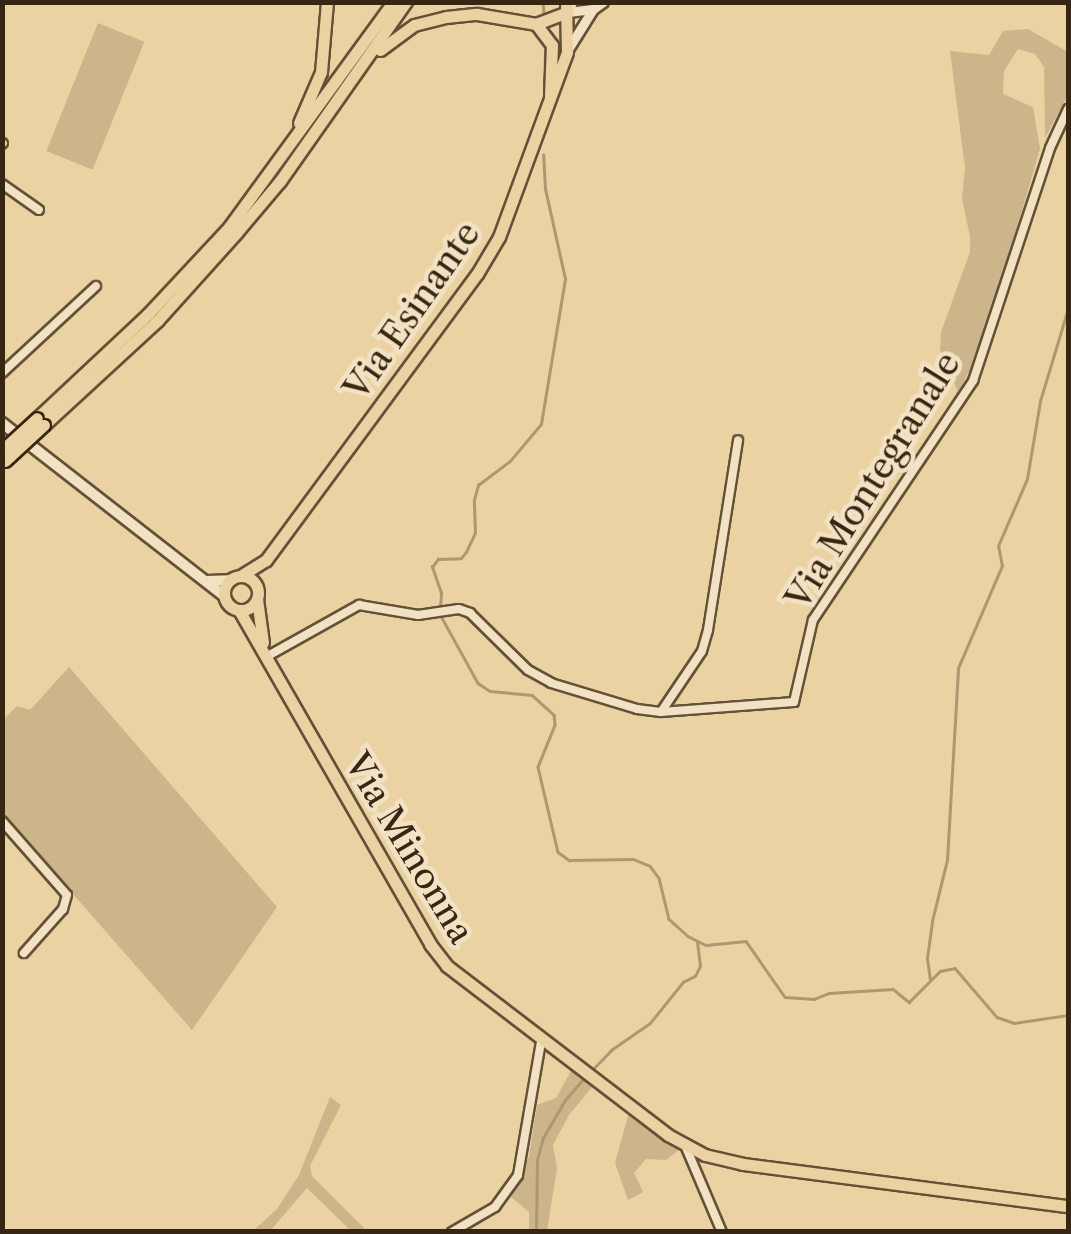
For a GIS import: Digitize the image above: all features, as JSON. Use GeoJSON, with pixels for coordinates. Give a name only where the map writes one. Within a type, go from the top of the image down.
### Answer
{"type":"FeatureCollection","features":[{"type":"Feature","properties":{"kind":"main road"},"geometry":{"type":"LineString","coordinates":[[229,227],[286,147],[310,104],[321,72],[327,2]]}},
{"type":"Feature","properties":{"kind":"main road"},"geometry":{"type":"LineString","coordinates":[[3,458],[229,227],[393,2]]}},
{"type":"Feature","properties":{"kind":"main road"},"geometry":{"type":"LineString","coordinates":[[40,422],[198,278],[280,181],[406,2]]}},
{"type":"Feature","properties":{"kind":"main road"},"geometry":{"type":"LineString","coordinates":[[359,71],[390,40],[414,25],[477,14],[536,24],[569,6]]}},
{"type":"Feature","properties":{"kind":"main road","name":"Via Esinante"},"geometry":{"type":"LineString","coordinates":[[236,578],[266,560],[477,274],[515,201],[567,52],[569,6]]}},
{"type":"Feature","properties":{"kind":"main road"},"geometry":{"type":"LineString","coordinates":[[536,24],[552,46],[550,98]]}},
{"type":"Feature","properties":{"kind":"main road"},"geometry":{"type":"LineString","coordinates":[[2,423],[239,610],[250,608],[258,595],[254,582],[236,578],[206,581]]}},
{"type":"Feature","properties":{"kind":"main road","name":"Via Esinante"},"geometry":{"type":"LineString","coordinates":[[258,595],[266,560]]}},
{"type":"Feature","properties":{"kind":"main road"},"geometry":{"type":"LineString","coordinates":[[224,596],[236,578]]}},
{"type":"Feature","properties":{"kind":"main road","name":"Via Minonna"},"geometry":{"type":"LineString","coordinates":[[258,595],[266,658]]}},
{"type":"Feature","properties":{"kind":"main road","name":"Via Minonna"},"geometry":{"type":"LineString","coordinates":[[239,610],[430,944],[447,966],[596,1082],[685,1145],[743,1164],[1068,1206]]}},
{"type":"Feature","properties":{"kind":"street"},"geometry":{"type":"LineString","coordinates":[[567,52],[593,10],[603,2]]}},
{"type":"Feature","properties":{"kind":"street"},"geometry":{"type":"LineString","coordinates":[[569,6],[593,10]]}},
{"type":"Feature","properties":{"kind":"street","name":"Via Montegranale"},"geometry":{"type":"LineString","coordinates":[[266,658],[359,605],[418,615],[440,611],[470,613],[528,670],[552,683],[637,709],[661,712],[784,705],[798,696],[813,620],[972,381],[1050,148],[1068,109]]}},
{"type":"Feature","properties":{"kind":"street"},"geometry":{"type":"LineString","coordinates":[[2,184],[40,210]]}},
{"type":"Feature","properties":{"kind":"street"},"geometry":{"type":"LineString","coordinates":[[2,373],[96,286]]}},
{"type":"Feature","properties":{"kind":"street"},"geometry":{"type":"LineString","coordinates":[[661,712],[702,651],[708,630],[738,440]]}},
{"type":"Feature","properties":{"kind":"street"},"geometry":{"type":"LineString","coordinates":[[261,633],[285,646]]}},
{"type":"Feature","properties":{"kind":"street"},"geometry":{"type":"LineString","coordinates":[[2,822],[67,895],[64,909],[24,953]]}},
{"type":"Feature","properties":{"kind":"street"},"geometry":{"type":"LineString","coordinates":[[452,1232],[495,1207],[518,1175],[541,1042]]}},
{"type":"Feature","properties":{"kind":"street"},"geometry":{"type":"LineString","coordinates":[[685,1145],[722,1232]]}},
{"type":"Feature","properties":{"kind":"shaded area"},"geometry":{"type":"Polygon","coordinates":[[[98,23],[144,42],[93,170],[46,151],[98,23]]]}},
{"type":"Feature","properties":{"kind":"shaded area"},"geometry":{"type":"Polygon","coordinates":[[[1028,29],[1068,52],[1068,95],[1045,138],[1044,67],[1035,54],[1018,49],[1004,71],[1003,94],[1033,107],[1040,149],[982,348],[958,392],[940,350],[941,332],[970,252],[962,199],[965,168],[950,51],[989,55],[1003,31],[1028,29]]]}},
{"type":"Feature","properties":{"kind":"shaded area"},"geometry":{"type":"Polygon","coordinates":[[[69,667],[277,907],[192,1030],[3,814],[3,720],[17,706],[30,710],[69,667]]]}},
{"type":"Feature","properties":{"kind":"shaded area"},"geometry":{"type":"Polygon","coordinates":[[[572,1069],[593,1086],[569,1115],[553,1145],[557,1168],[547,1231],[529,1231],[529,1212],[511,1197],[529,1156],[537,1105],[556,1098],[572,1069]]]}},
{"type":"Feature","properties":{"kind":"shaded area"},"geometry":{"type":"Polygon","coordinates":[[[330,1097],[341,1105],[310,1166],[312,1176],[367,1231],[351,1231],[307,1188],[270,1231],[253,1231],[277,1209],[299,1175],[330,1097]]]}},
{"type":"Feature","properties":{"kind":"shaded area"},"geometry":{"type":"Polygon","coordinates":[[[629,1112],[680,1149],[666,1160],[646,1159],[634,1173],[643,1192],[628,1200],[615,1163],[629,1112]]]}},
{"type":"Feature","properties":{"kind":"waterway"},"geometry":{"type":"LineString","coordinates":[[543,2],[544,13]]}},
{"type":"Feature","properties":{"kind":"waterway"},"geometry":{"type":"LineString","coordinates":[[544,80],[545,42]]}},
{"type":"Feature","properties":{"kind":"waterway"},"geometry":{"type":"LineString","coordinates":[[440,608],[441,593],[432,567],[438,559],[461,558],[466,552],[475,533],[474,500],[478,485],[510,461],[541,424],[565,279],[545,189],[543,155]]}},
{"type":"Feature","properties":{"kind":"waterway"},"geometry":{"type":"LineString","coordinates":[[930,980],[927,958],[932,921],[947,860],[958,668],[1002,566],[998,546],[1027,479],[1040,401],[1068,308]]}},
{"type":"Feature","properties":{"kind":"waterway"},"geometry":{"type":"LineString","coordinates":[[441,616],[478,683],[490,691],[532,695],[554,715],[555,725],[538,767],[558,852],[569,860],[633,859],[650,866],[659,878],[669,919],[688,936],[706,945],[746,941],[785,997],[814,999],[829,993],[893,989],[909,1002],[940,971],[955,968],[997,1017],[1014,1023],[1068,1015]]}},
{"type":"Feature","properties":{"kind":"waterway"},"geometry":{"type":"LineString","coordinates":[[592,1070],[611,1050],[650,1023],[683,982],[695,976],[700,966],[697,942]]}},
{"type":"Feature","properties":{"kind":"waterway"},"geometry":{"type":"LineString","coordinates":[[536,1232],[537,1160],[543,1138],[565,1100],[586,1076]]}}]}
